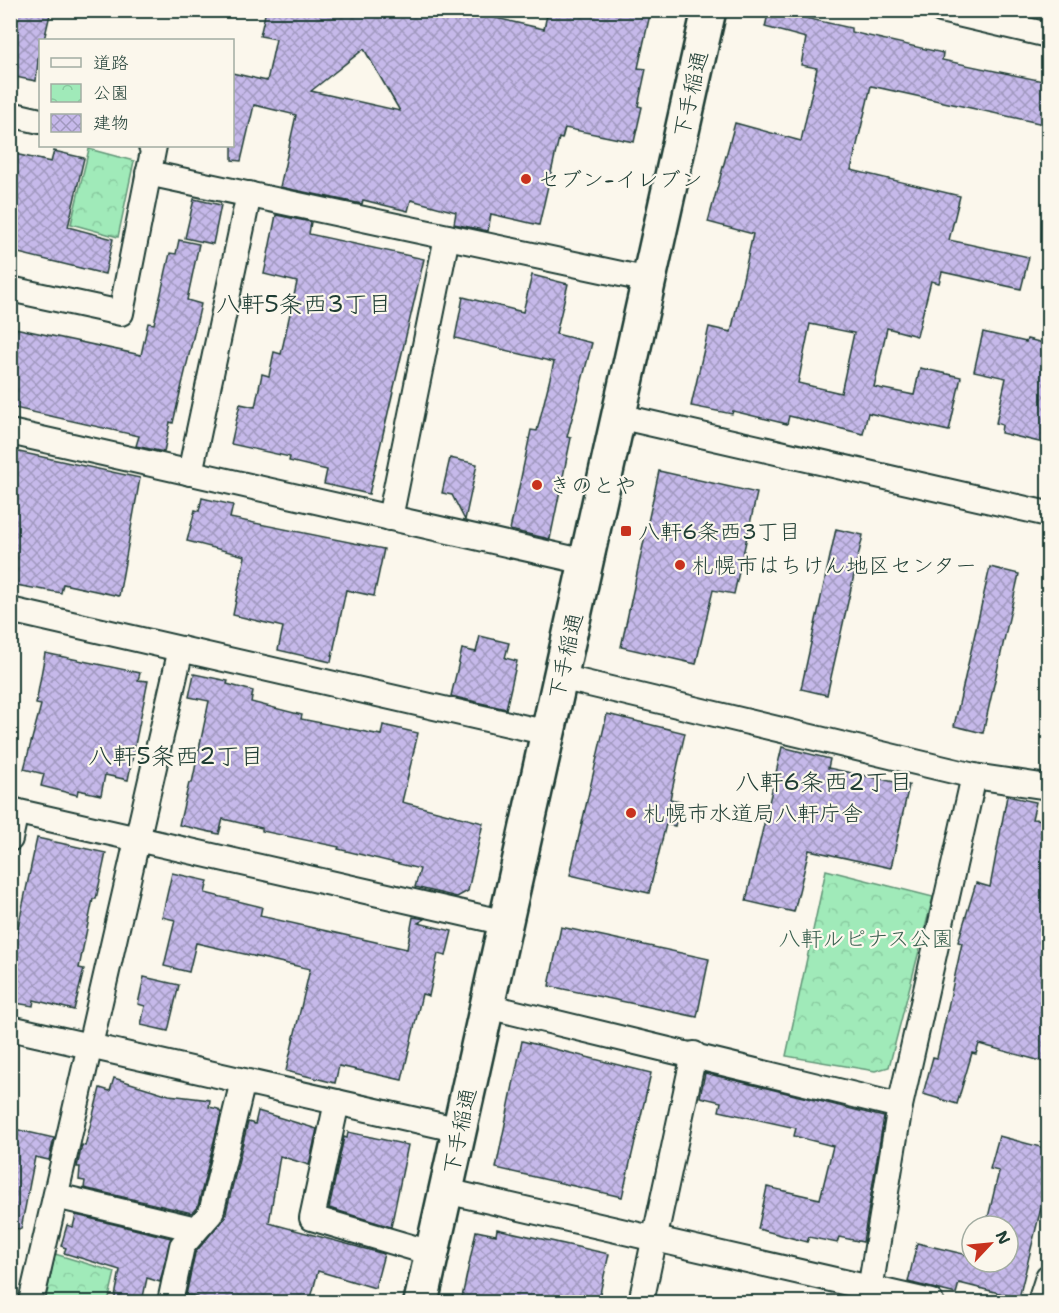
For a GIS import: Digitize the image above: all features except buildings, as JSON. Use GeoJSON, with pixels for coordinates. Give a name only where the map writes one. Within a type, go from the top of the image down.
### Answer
{"type":"FeatureCollection","features":[{"type":"Feature","properties":{"kind":"main road","name":"下手稲通"},"geometry":{"type":"LineString","coordinates":[[421,1302],[709,10]]}},
{"type":"Feature","properties":{"kind":"street"},"geometry":{"type":"LineString","coordinates":[[940,10],[1048,35]]}},
{"type":"Feature","properties":{"kind":"street"},"geometry":{"type":"LineString","coordinates":[[10,114],[39,121]]}},
{"type":"Feature","properties":{"kind":"street"},"geometry":{"type":"LineString","coordinates":[[10,289],[121,313],[154,147]]}},
{"type":"Feature","properties":{"kind":"street"},"geometry":{"type":"LineString","coordinates":[[148,173],[649,280]]}},
{"type":"Feature","properties":{"kind":"street"},"geometry":{"type":"LineString","coordinates":[[190,473],[249,194]]}},
{"type":"Feature","properties":{"kind":"street"},"geometry":{"type":"LineString","coordinates":[[390,518],[447,237]]}},
{"type":"Feature","properties":{"kind":"street"},"geometry":{"type":"LineString","coordinates":[[618,416],[1048,514]]}},
{"type":"Feature","properties":{"kind":"street"},"geometry":{"type":"LineString","coordinates":[[10,432],[586,562]]}},
{"type":"Feature","properties":{"kind":"street"},"geometry":{"type":"LineString","coordinates":[[10,610],[548,733]]}},
{"type":"Feature","properties":{"kind":"street"},"geometry":{"type":"LineString","coordinates":[[31,1302],[181,649]]}},
{"type":"Feature","properties":{"kind":"street"},"geometry":{"type":"LineString","coordinates":[[560,677],[974,776],[1048,787]]}},
{"type":"Feature","properties":{"kind":"street"},"geometry":{"type":"LineString","coordinates":[[870,1296],[900,1106],[974,776]]}},
{"type":"Feature","properties":{"kind":"street"},"geometry":{"type":"LineString","coordinates":[[10,839],[13,810],[506,923]]}},
{"type":"Feature","properties":{"kind":"street"},"geometry":{"type":"LineString","coordinates":[[487,1006],[694,1054],[900,1106]]}},
{"type":"Feature","properties":{"kind":"street"},"geometry":{"type":"LineString","coordinates":[[10,1028],[460,1130]]}},
{"type":"Feature","properties":{"kind":"street"},"geometry":{"type":"LineString","coordinates":[[641,1302],[694,1054]]}},
{"type":"Feature","properties":{"kind":"street"},"geometry":{"type":"LineString","coordinates":[[170,1302],[182,1246],[211,1213],[243,1081]]}},
{"type":"Feature","properties":{"kind":"street"},"geometry":{"type":"LineString","coordinates":[[337,1102],[312,1218],[431,1253]]}},
{"type":"Feature","properties":{"kind":"street"},"geometry":{"type":"LineString","coordinates":[[446,1191],[870,1296],[931,1302]]}},
{"type":"Feature","properties":{"kind":"street"},"geometry":{"type":"LineString","coordinates":[[56,1196],[196,1229]]}},
{"type":"Feature","properties":{"kind":"street"},"geometry":{"type":"LineString","coordinates":[[1040,1302],[1048,1277]]}},
{"type":"Feature","properties":{"kind":"green space"},"geometry":{"type":"Polygon","coordinates":[[[89,149],[134,161],[118,237],[71,224],[89,149]]]}},
{"type":"Feature","properties":{"kind":"green space","name":"八軒ルピナス公園"},"geometry":{"type":"Polygon","coordinates":[[[826,870],[933,897],[889,1067],[875,1071],[786,1056],[826,870]]]}},
{"type":"Feature","properties":{"kind":"green space"},"geometry":{"type":"Polygon","coordinates":[[[55,1254],[115,1272],[108,1302],[45,1302],[55,1254]]]}},
{"type":"Feature","properties":{"kind":"place","name":"セブン-イレブン"},"geometry":{"type":"Point","coordinates":[526,179]}},
{"type":"Feature","properties":{"kind":"place","name":"きのとや"},"geometry":{"type":"Point","coordinates":[537,485]}},
{"type":"Feature","properties":{"kind":"place","name":"八軒6条西3丁目"},"geometry":{"type":"Point","coordinates":[626,531]}},
{"type":"Feature","properties":{"kind":"place","name":"札幌市はちけん地区センター"},"geometry":{"type":"Point","coordinates":[680,565]}},
{"type":"Feature","properties":{"kind":"place","name":"札幌市水道局八軒庁舎"},"geometry":{"type":"Point","coordinates":[631,813]}},
{"type":"Feature","properties":{"kind":"district","name":"八軒5条西3丁目"},"geometry":{"type":"Point","coordinates":[304,304]}},
{"type":"Feature","properties":{"kind":"district","name":"八軒5条西2丁目"},"geometry":{"type":"Point","coordinates":[176,756]}},
{"type":"Feature","properties":{"kind":"district","name":"八軒6条西2丁目"},"geometry":{"type":"Point","coordinates":[824,782]}}]}
